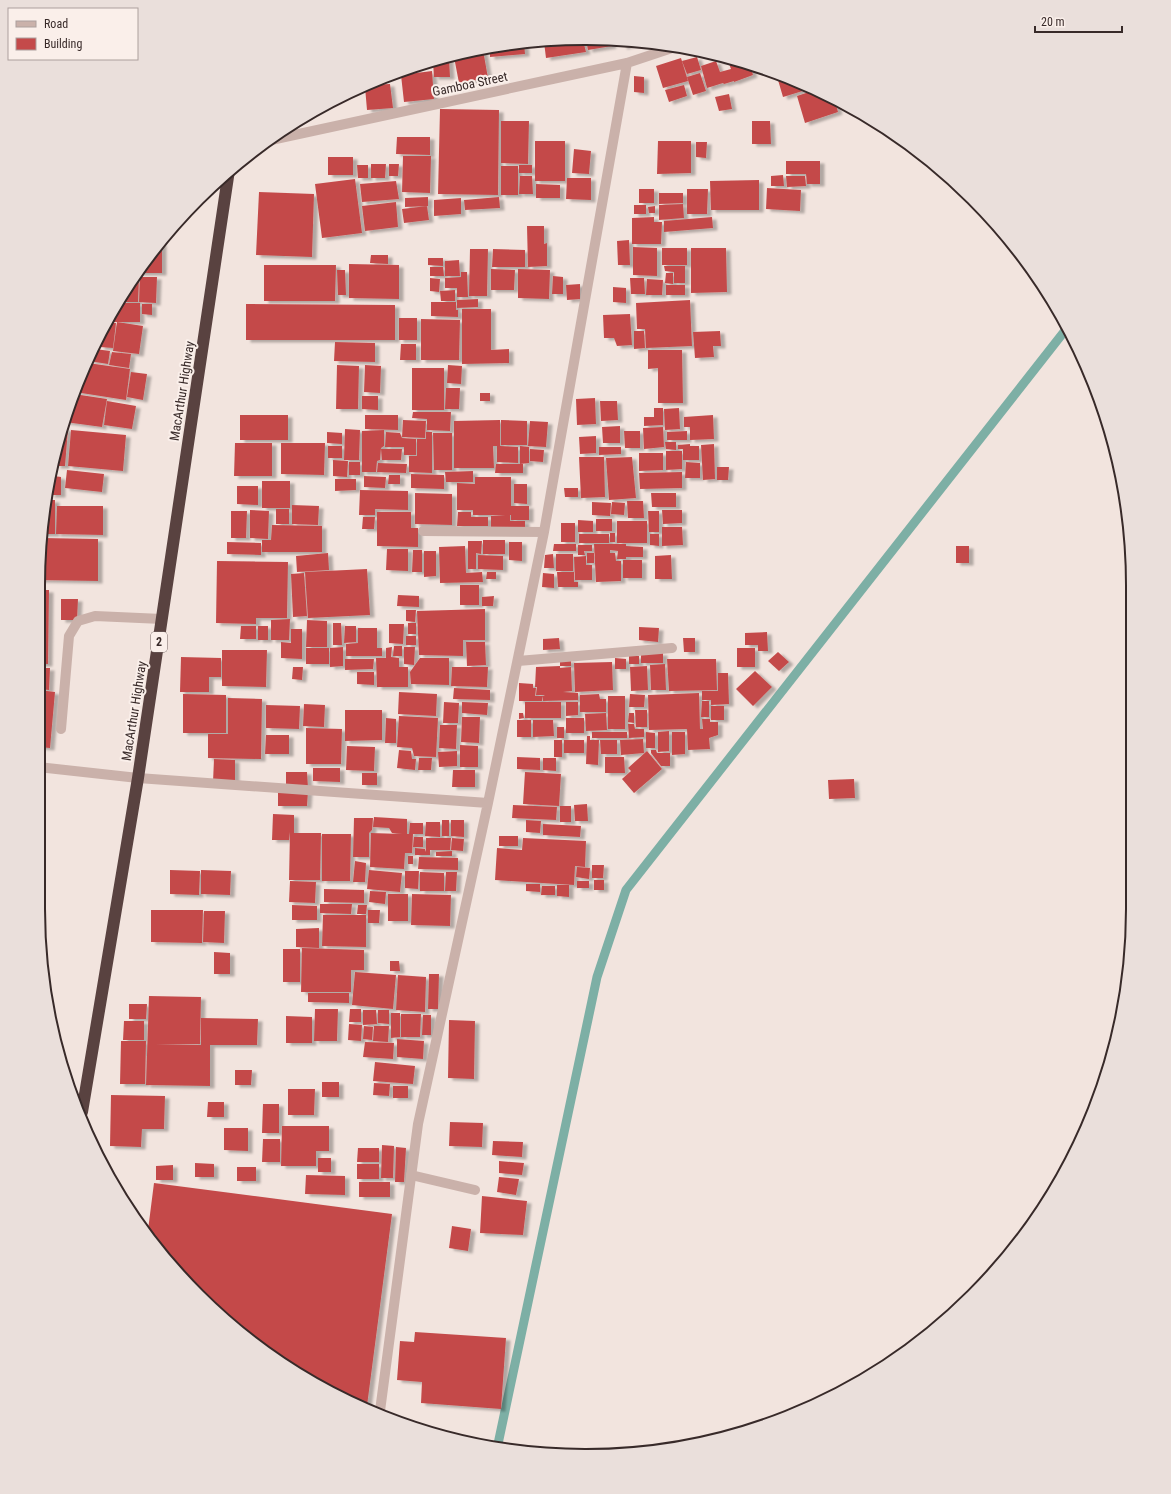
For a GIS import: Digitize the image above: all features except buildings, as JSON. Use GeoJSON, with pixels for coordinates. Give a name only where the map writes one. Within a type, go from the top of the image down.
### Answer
{"type":"FeatureCollection","features":[{"type":"Feature","properties":{"kind":"highway","name":"MacArthur Highway"},"geometry":{"type":"LineString","coordinates":[[83,1107],[138,778],[227,180]]}},
{"type":"Feature","properties":{"kind":"street","name":"Gamboa Street"},"geometry":{"type":"LineString","coordinates":[[283,137],[627,63],[663,51]]}},
{"type":"Feature","properties":{"kind":"street"},"geometry":{"type":"LineString","coordinates":[[380,1408],[418,1124],[488,803],[544,532],[627,63]]}},
{"type":"Feature","properties":{"kind":"street"},"geometry":{"type":"LineString","coordinates":[[423,531],[544,532]]}},
{"type":"Feature","properties":{"kind":"street"},"geometry":{"type":"LineString","coordinates":[[61,729],[69,636],[78,620],[95,616],[162,619]]}},
{"type":"Feature","properties":{"kind":"street"},"geometry":{"type":"LineString","coordinates":[[518,661],[672,648]]}},
{"type":"Feature","properties":{"kind":"street"},"geometry":{"type":"LineString","coordinates":[[45,768],[138,778],[488,803]]}},
{"type":"Feature","properties":{"kind":"street"},"geometry":{"type":"LineString","coordinates":[[411,1175],[475,1190]]}},
{"type":"Feature","properties":{"kind":"waterway"},"geometry":{"type":"LineString","coordinates":[[498,1442],[597,977],[626,890],[1063,333]]}}]}
